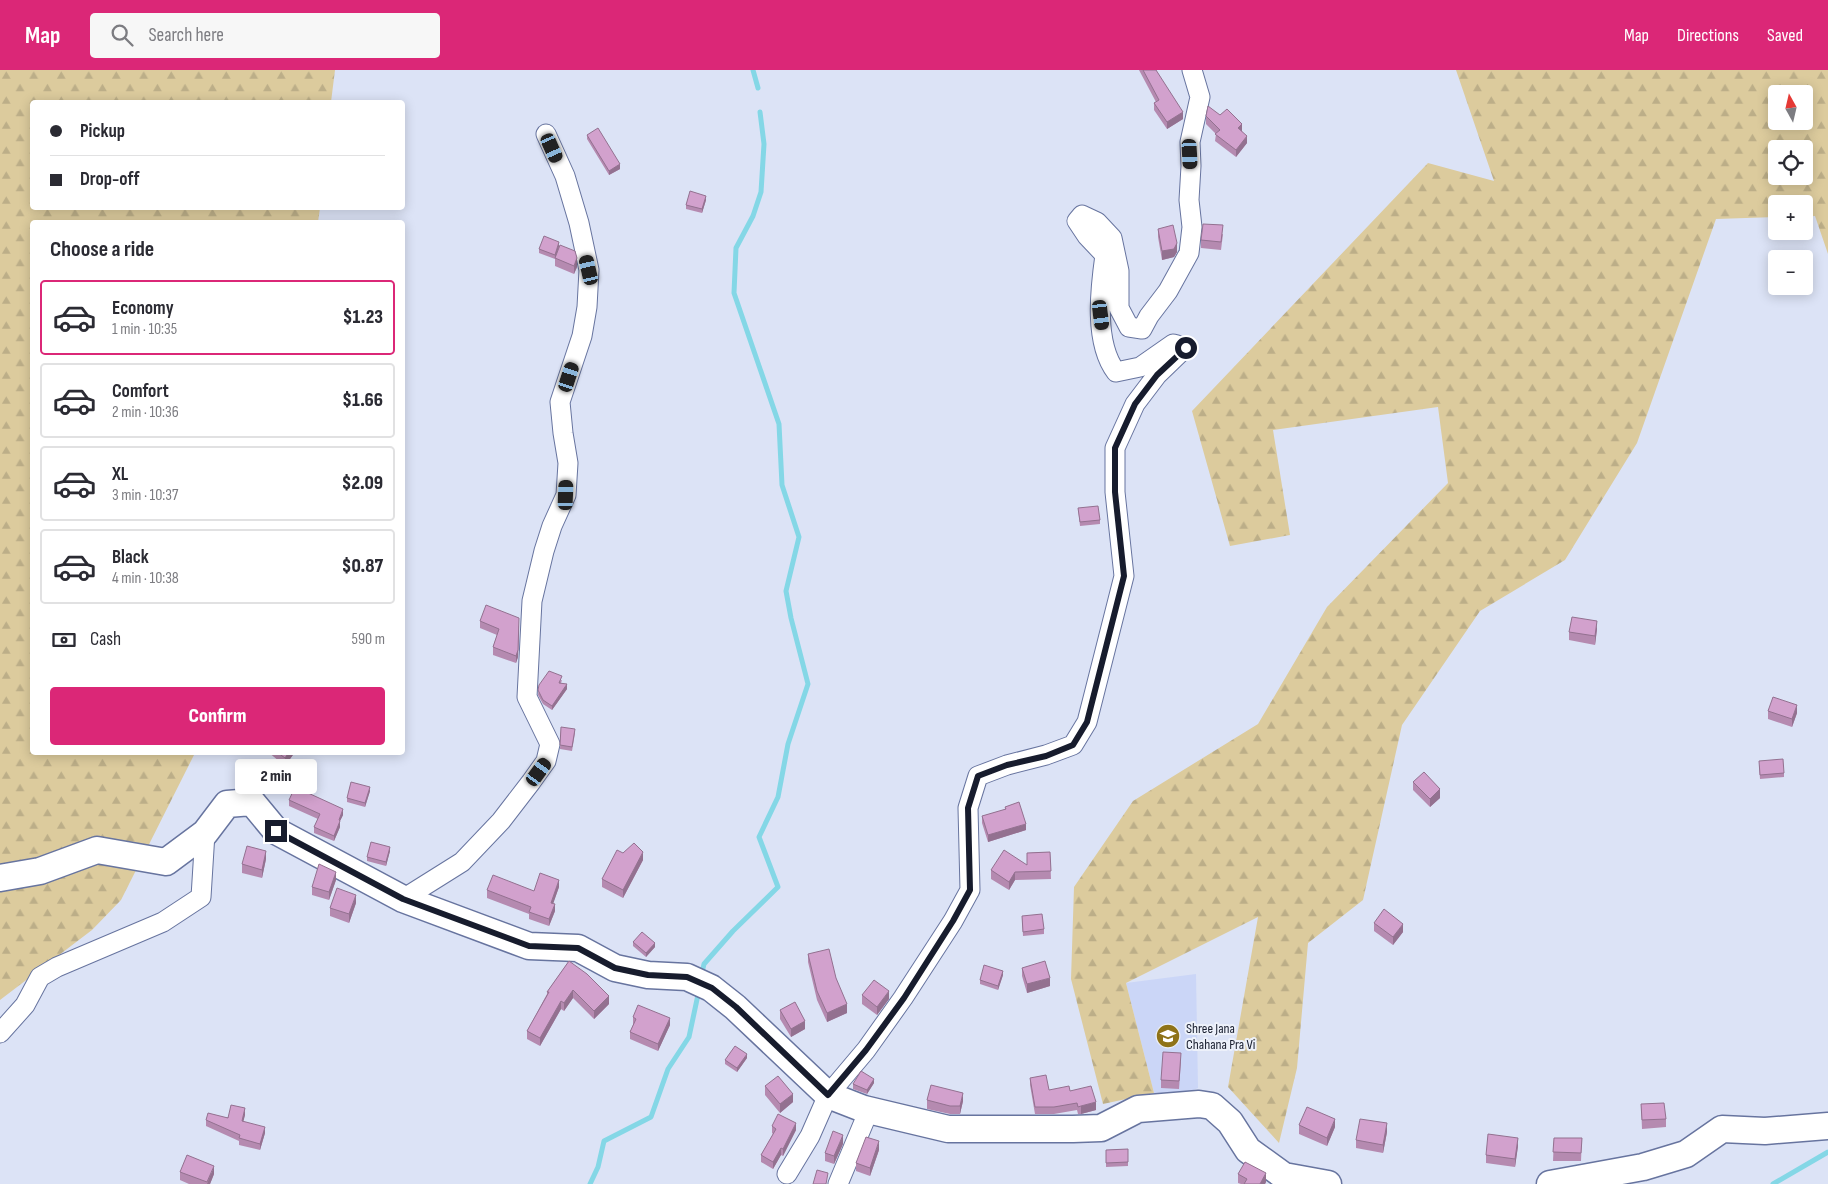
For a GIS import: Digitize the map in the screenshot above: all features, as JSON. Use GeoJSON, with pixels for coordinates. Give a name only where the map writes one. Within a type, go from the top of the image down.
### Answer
{"type":"FeatureCollection","features":[{"type":"Feature","properties":{"kind":"street"},"geometry":{"type":"LineString","coordinates":[[787,1174],[810,1136],[828,1095],[866,1050],[904,998],[953,921],[970,890],[968,808],[978,776],[1007,765],[1046,756],[1073,745],[1087,722],[1124,576],[1115,492],[1115,448],[1135,404],[1157,375],[1186,348],[1173,344],[1140,367],[1116,372],[1111,365],[1104,344],[1101,315],[1105,255],[1087,236],[1077,220],[1082,215],[1097,222],[1112,238],[1119,271],[1119,308],[1129,327],[1142,329],[1149,316],[1168,291],[1189,253],[1192,226],[1189,200],[1190,142],[1200,97],[1192,70]]}},
{"type":"Feature","properties":{"kind":"street"},"geometry":{"type":"LineString","coordinates":[[403,899],[462,862],[501,821],[546,761],[550,744],[527,697],[532,601],[552,526],[566,495],[568,463],[562,433],[560,402],[582,336],[587,307],[589,270],[579,223],[565,176],[546,134]]}},
{"type":"Feature","properties":{"kind":"street"},"geometry":{"type":"LineString","coordinates":[[0,878],[40,871],[97,850],[166,862],[205,833],[227,804],[252,802],[276,831],[403,899],[529,946],[578,948],[615,968],[648,975],[687,977],[712,988],[736,1007],[828,1095],[869,1110],[948,1128],[1073,1129],[1101,1128],[1138,1108],[1199,1104],[1212,1106],[1230,1122],[1248,1150],[1284,1176],[1328,1184]]}},
{"type":"Feature","properties":{"kind":"street"},"geometry":{"type":"LineString","coordinates":[[0,1033],[24,1005],[40,977],[57,967],[163,922],[201,897],[205,833]]}},
{"type":"Feature","properties":{"kind":"street"},"geometry":{"type":"LineString","coordinates":[[838,1184],[869,1110]]}},
{"type":"Feature","properties":{"kind":"street"},"geometry":{"type":"LineString","coordinates":[[1550,1184],[1643,1167],[1686,1154],[1722,1128],[1765,1131],[1828,1126]]}},
{"type":"Feature","properties":{"kind":"shaded area","name":"Shree Jana Chahana Pra Vi"},"geometry":{"type":"Polygon","coordinates":[[[1196,974],[1198,1088],[1178,1097],[1154,1093],[1126,983],[1196,974]]]}},
{"type":"Feature","properties":{"kind":"green space"},"geometry":{"type":"Polygon","coordinates":[[[0,70],[335,70],[331,100],[30,100],[30,210],[320,210],[318,220],[30,220],[30,755],[194,755],[121,900],[92,930],[0,1000],[0,70]]]}},
{"type":"Feature","properties":{"kind":"green space"},"geometry":{"type":"Polygon","coordinates":[[[1456,70],[1828,70],[1828,254],[1815,216],[1813,216],[1813,195],[1768,195],[1768,217],[1716,219],[1637,443],[1565,560],[1480,611],[1402,725],[1363,900],[1308,943],[1297,1068],[1279,1143],[1228,1087],[1258,917],[1126,983],[1154,1093],[1103,1104],[1071,979],[1074,887],[1133,801],[1258,724],[1327,607],[1448,483],[1438,407],[1273,430],[1290,535],[1230,546],[1192,411],[1428,163],[1494,181],[1456,70]]]}},
{"type":"Feature","properties":{"kind":"building"},"geometry":{"type":"Polygon","coordinates":[[[1143,70],[1156,70],[1183,112],[1167,122],[1154,103],[1159,100],[1143,70]]]}},
{"type":"Feature","properties":{"kind":"building"},"geometry":{"type":"Polygon","coordinates":[[[1208,106],[1220,115],[1227,109],[1242,124],[1238,128],[1247,136],[1236,150],[1215,134],[1220,130],[1206,116],[1208,106]]]}},
{"type":"Feature","properties":{"kind":"building"},"geometry":{"type":"Polygon","coordinates":[[[598,128],[620,164],[609,171],[587,135],[598,128]]]}},
{"type":"Feature","properties":{"kind":"building"},"geometry":{"type":"Polygon","coordinates":[[[690,191],[706,196],[702,209],[686,205],[690,191]]]}},
{"type":"Feature","properties":{"kind":"building"},"geometry":{"type":"Polygon","coordinates":[[[1203,224],[1223,225],[1221,242],[1201,240],[1203,224]]]}},
{"type":"Feature","properties":{"kind":"building"},"geometry":{"type":"Polygon","coordinates":[[[1173,225],[1177,243],[1174,249],[1162,251],[1158,229],[1173,225]]]}},
{"type":"Feature","properties":{"kind":"building"},"geometry":{"type":"Polygon","coordinates":[[[544,236],[559,242],[555,255],[539,249],[544,236]]]}},
{"type":"Feature","properties":{"kind":"building"},"geometry":{"type":"Polygon","coordinates":[[[560,245],[575,251],[577,258],[574,266],[555,258],[560,245]]]}},
{"type":"Feature","properties":{"kind":"building"},"geometry":{"type":"Polygon","coordinates":[[[1098,506],[1100,520],[1080,522],[1078,508],[1098,506]]]}},
{"type":"Feature","properties":{"kind":"building"},"geometry":{"type":"Polygon","coordinates":[[[486,605],[519,618],[518,650],[516,656],[493,647],[499,629],[480,621],[486,605]]]}},
{"type":"Feature","properties":{"kind":"building"},"geometry":{"type":"Polygon","coordinates":[[[1572,617],[1597,621],[1595,636],[1569,632],[1572,617]]]}},
{"type":"Feature","properties":{"kind":"building"},"geometry":{"type":"Polygon","coordinates":[[[549,671],[562,676],[559,683],[567,684],[552,706],[543,700],[538,690],[539,685],[549,671]]]}},
{"type":"Feature","properties":{"kind":"building"},"geometry":{"type":"Polygon","coordinates":[[[1773,697],[1797,705],[1792,719],[1768,711],[1773,697]]]}},
{"type":"Feature","properties":{"kind":"building"},"geometry":{"type":"Polygon","coordinates":[[[561,727],[575,729],[572,747],[560,745],[561,727]]]}},
{"type":"Feature","properties":{"kind":"building"},"geometry":{"type":"Polygon","coordinates":[[[1783,759],[1784,773],[1760,775],[1759,761],[1783,759]]]}},
{"type":"Feature","properties":{"kind":"building"},"geometry":{"type":"Polygon","coordinates":[[[1424,772],[1440,789],[1430,799],[1413,782],[1424,772]]]}},
{"type":"Feature","properties":{"kind":"building"},"geometry":{"type":"Polygon","coordinates":[[[351,782],[370,787],[365,803],[347,798],[351,782]]]}},
{"type":"Feature","properties":{"kind":"building"},"geometry":{"type":"Polygon","coordinates":[[[295,787],[343,809],[334,836],[314,827],[320,814],[289,800],[295,787]]]}},
{"type":"Feature","properties":{"kind":"building"},"geometry":{"type":"Polygon","coordinates":[[[1019,802],[1026,824],[988,835],[982,816],[1006,809],[1005,807],[1019,802]]]}},
{"type":"Feature","properties":{"kind":"building"},"geometry":{"type":"Polygon","coordinates":[[[371,842],[390,847],[386,862],[367,857],[371,842]]]}},
{"type":"Feature","properties":{"kind":"building"},"geometry":{"type":"Polygon","coordinates":[[[634,843],[643,852],[623,890],[602,879],[617,850],[623,853],[634,843]]]}},
{"type":"Feature","properties":{"kind":"building"},"geometry":{"type":"Polygon","coordinates":[[[247,846],[266,851],[262,870],[242,864],[247,846]]]}},
{"type":"Feature","properties":{"kind":"building"},"geometry":{"type":"Polygon","coordinates":[[[1004,850],[1027,865],[1027,853],[1050,852],[1051,871],[1015,872],[1009,882],[991,870],[1004,850]]]}},
{"type":"Feature","properties":{"kind":"building"},"geometry":{"type":"Polygon","coordinates":[[[319,864],[336,872],[329,892],[312,887],[319,864]]]}},
{"type":"Feature","properties":{"kind":"building"},"geometry":{"type":"Polygon","coordinates":[[[540,873],[559,880],[551,903],[555,904],[549,919],[529,912],[531,907],[487,890],[493,875],[534,891],[540,873]]]}},
{"type":"Feature","properties":{"kind":"building"},"geometry":{"type":"Polygon","coordinates":[[[337,888],[356,895],[349,914],[330,908],[337,888]]]}},
{"type":"Feature","properties":{"kind":"building"},"geometry":{"type":"Polygon","coordinates":[[[1384,909],[1403,924],[1393,937],[1374,923],[1384,909]]]}},
{"type":"Feature","properties":{"kind":"building"},"geometry":{"type":"Polygon","coordinates":[[[1042,914],[1044,929],[1023,932],[1022,916],[1042,914]]]}},
{"type":"Feature","properties":{"kind":"building"},"geometry":{"type":"Polygon","coordinates":[[[642,932],[655,943],[646,953],[633,942],[642,932]]]}},
{"type":"Feature","properties":{"kind":"building"},"geometry":{"type":"Polygon","coordinates":[[[829,949],[836,978],[847,1004],[827,1013],[817,991],[808,954],[829,949]]]}},
{"type":"Feature","properties":{"kind":"building"},"geometry":{"type":"Polygon","coordinates":[[[569,961],[587,974],[609,996],[594,1011],[573,990],[564,1003],[561,1001],[540,1038],[527,1031],[549,992],[547,992],[569,961]]]}},
{"type":"Feature","properties":{"kind":"building"},"geometry":{"type":"Polygon","coordinates":[[[1045,961],[1050,978],[1027,984],[1022,968],[1045,961]]]}},
{"type":"Feature","properties":{"kind":"building"},"geometry":{"type":"Polygon","coordinates":[[[984,965],[1003,971],[998,986],[980,980],[984,965]]]}},
{"type":"Feature","properties":{"kind":"building"},"geometry":{"type":"Polygon","coordinates":[[[874,980],[889,991],[877,1007],[862,995],[874,980]]]}},
{"type":"Feature","properties":{"kind":"building"},"geometry":{"type":"Polygon","coordinates":[[[795,1002],[805,1021],[791,1029],[780,1010],[795,1002]]]}},
{"type":"Feature","properties":{"kind":"building"},"geometry":{"type":"Polygon","coordinates":[[[638,1005],[670,1018],[658,1044],[630,1032],[636,1019],[633,1017],[638,1005]]]}},
{"type":"Feature","properties":{"kind":"building"},"geometry":{"type":"Polygon","coordinates":[[[735,1046],[747,1054],[737,1068],[725,1060],[735,1046]]]}},
{"type":"Feature","properties":{"kind":"building"},"geometry":{"type":"Polygon","coordinates":[[[1163,1052],[1181,1053],[1179,1081],[1161,1080],[1163,1052]]]}},
{"type":"Feature","properties":{"kind":"building"},"geometry":{"type":"Polygon","coordinates":[[[861,1071],[874,1079],[867,1090],[853,1084],[861,1071]]]}},
{"type":"Feature","properties":{"kind":"building"},"geometry":{"type":"Polygon","coordinates":[[[1046,1075],[1049,1090],[1069,1086],[1070,1091],[1091,1086],[1096,1102],[1078,1107],[1077,1103],[1054,1107],[1035,1107],[1030,1078],[1046,1075]]]}},
{"type":"Feature","properties":{"kind":"building"},"geometry":{"type":"Polygon","coordinates":[[[778,1076],[793,1094],[780,1104],[765,1086],[778,1076]]]}},
{"type":"Feature","properties":{"kind":"building"},"geometry":{"type":"Polygon","coordinates":[[[931,1085],[963,1093],[960,1106],[950,1106],[927,1100],[931,1085]]]}},
{"type":"Feature","properties":{"kind":"building"},"geometry":{"type":"Polygon","coordinates":[[[1664,1103],[1666,1119],[1642,1120],[1641,1104],[1664,1103]]]}},
{"type":"Feature","properties":{"kind":"building"},"geometry":{"type":"Polygon","coordinates":[[[231,1105],[245,1108],[242,1121],[265,1127],[260,1144],[239,1138],[240,1135],[206,1120],[208,1113],[228,1118],[231,1105]]]}},
{"type":"Feature","properties":{"kind":"building"},"geometry":{"type":"Polygon","coordinates":[[[1307,1107],[1335,1119],[1327,1138],[1299,1125],[1307,1107]]]}},
{"type":"Feature","properties":{"kind":"building"},"geometry":{"type":"Polygon","coordinates":[[[778,1114],[796,1123],[783,1149],[781,1148],[773,1162],[761,1155],[776,1129],[772,1126],[778,1114]]]}},
{"type":"Feature","properties":{"kind":"building"},"geometry":{"type":"Polygon","coordinates":[[[1360,1119],[1387,1123],[1383,1145],[1356,1140],[1360,1119]]]}},
{"type":"Feature","properties":{"kind":"building"},"geometry":{"type":"Polygon","coordinates":[[[833,1131],[843,1135],[834,1156],[825,1153],[833,1131]]]}},
{"type":"Feature","properties":{"kind":"building"},"geometry":{"type":"Polygon","coordinates":[[[1488,1134],[1518,1138],[1515,1159],[1486,1155],[1488,1134]]]}},
{"type":"Feature","properties":{"kind":"building"},"geometry":{"type":"Polygon","coordinates":[[[866,1137],[879,1141],[870,1168],[856,1163],[866,1137]]]}},
{"type":"Feature","properties":{"kind":"building"},"geometry":{"type":"Polygon","coordinates":[[[1554,1138],[1582,1138],[1581,1153],[1553,1152],[1554,1138]]]}},
{"type":"Feature","properties":{"kind":"building"},"geometry":{"type":"Polygon","coordinates":[[[1128,1149],[1128,1162],[1106,1163],[1106,1150],[1128,1149]]]}},
{"type":"Feature","properties":{"kind":"building"},"geometry":{"type":"Polygon","coordinates":[[[187,1155],[214,1166],[207,1182],[180,1172],[187,1155]]]}},
{"type":"Feature","properties":{"kind":"building"},"geometry":{"type":"Polygon","coordinates":[[[1245,1162],[1266,1173],[1260,1184],[1244,1184],[1247,1179],[1238,1174],[1245,1162]]]}},
{"type":"Feature","properties":{"kind":"building"},"geometry":{"type":"Polygon","coordinates":[[[817,1170],[828,1173],[826,1184],[813,1184],[817,1170]]]}},
{"type":"Feature","properties":{"kind":"waterway"},"geometry":{"type":"LineString","coordinates":[[753,70],[758,88]]}},
{"type":"Feature","properties":{"kind":"waterway"},"geometry":{"type":"LineString","coordinates":[[701,977],[704,964],[733,931],[778,887],[759,837],[778,797],[788,744],[808,684],[786,591],[799,537],[782,485],[779,424],[734,293],[736,248],[753,216],[761,192],[764,144],[760,112]]}},
{"type":"Feature","properties":{"kind":"waterway"},"geometry":{"type":"LineString","coordinates":[[590,1184],[598,1167],[604,1141],[651,1117],[668,1069],[689,1037],[699,990]]}},
{"type":"Feature","properties":{"kind":"waterway"},"geometry":{"type":"LineString","coordinates":[[1773,1184],[1828,1152]]}},
{"type":"Feature","properties":{"kind":"place","name":"Shree Jana Chahana Pra Vi"},"geometry":{"type":"Point","coordinates":[1168,1036]}},
{"type":"Feature","properties":{"kind":"route"},"geometry":{"type":"LineString","coordinates":[[276,831],[403,899],[529,946],[578,948],[615,968],[648,975],[687,977],[712,988],[736,1007],[828,1095],[866,1050],[904,998],[953,921],[970,890],[968,808],[978,776],[1007,765],[1046,756],[1073,745],[1087,722],[1124,576],[1115,492],[1115,448],[1135,404],[1157,375],[1186,348]]}}]}
